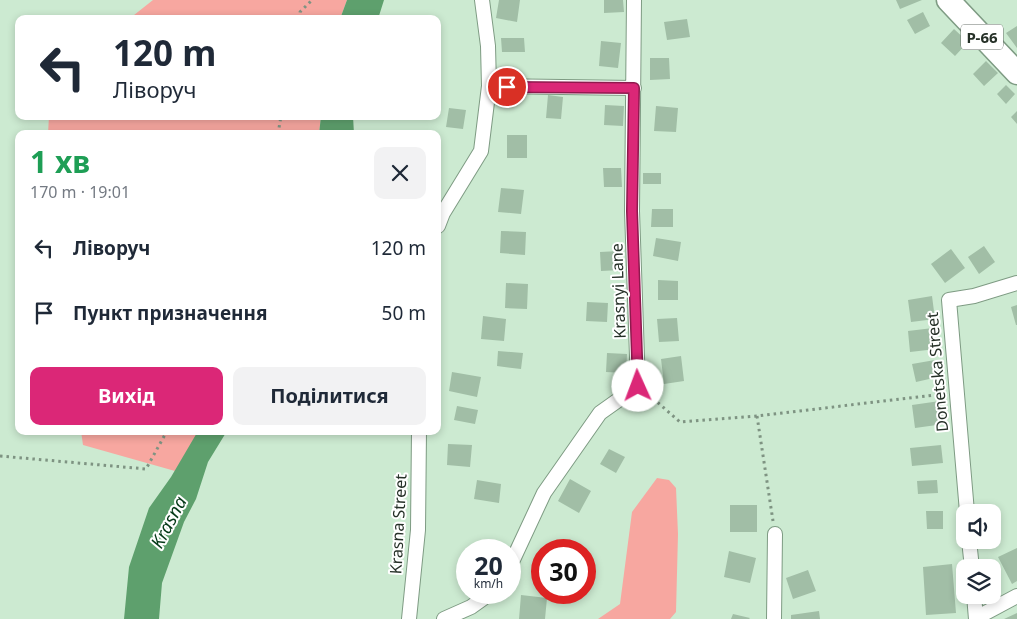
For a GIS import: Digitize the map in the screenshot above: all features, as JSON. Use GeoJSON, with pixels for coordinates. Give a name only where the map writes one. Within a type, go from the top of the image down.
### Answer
{"type":"FeatureCollection","features":[{"type":"Feature","properties":{"kind":"main road","name":"Р-66"},"geometry":{"type":"LineString","coordinates":[[948,0],[1017,73]]}},
{"type":"Feature","properties":{"kind":"street"},"geometry":{"type":"LineString","coordinates":[[441,218],[481,152],[489,86],[488,46],[482,0]]}},
{"type":"Feature","properties":{"kind":"street","name":"Krasnyi Lane"},"geometry":{"type":"LineString","coordinates":[[634,0],[632,211],[638,386]]}},
{"type":"Feature","properties":{"kind":"street"},"geometry":{"type":"LineString","coordinates":[[489,86],[634,88]]}},
{"type":"Feature","properties":{"kind":"street","name":"Donetska Street"},"geometry":{"type":"LineString","coordinates":[[966,504],[949,300],[974,296],[1017,283]]}},
{"type":"Feature","properties":{"kind":"street"},"geometry":{"type":"LineString","coordinates":[[521,543],[544,494],[600,413],[638,386]]}},
{"type":"Feature","properties":{"kind":"street","name":"Krasna Street"},"geometry":{"type":"LineString","coordinates":[[408,619],[418,530],[419,435]]}},
{"type":"Feature","properties":{"kind":"street"},"geometry":{"type":"LineString","coordinates":[[774,534],[774,619]]}},
{"type":"Feature","properties":{"kind":"street"},"geometry":{"type":"LineString","coordinates":[[975,604],[976,618],[1017,596]]}},
{"type":"Feature","properties":{"kind":"street"},"geometry":{"type":"LineString","coordinates":[[444,619],[476,604]]}},
{"type":"Feature","properties":{"kind":"path"},"geometry":{"type":"LineString","coordinates":[[300,15],[300,12],[312,0]]}},
{"type":"Feature","properties":{"kind":"path"},"geometry":{"type":"LineString","coordinates":[[638,386],[680,422],[757,416],[956,393]]}},
{"type":"Feature","properties":{"kind":"path"},"geometry":{"type":"LineString","coordinates":[[757,416],[774,534]]}},
{"type":"Feature","properties":{"kind":"path"},"geometry":{"type":"LineString","coordinates":[[0,456],[146,469],[165,435]]}},
{"type":"Feature","properties":{"kind":"shaded area"},"geometry":{"type":"Polygon","coordinates":[[[153,0],[347,0],[341,15],[134,15],[153,0]]]}},
{"type":"Feature","properties":{"kind":"shaded area"},"geometry":{"type":"Polygon","coordinates":[[[49,120],[321,120],[319,130],[48,130],[49,120]]]}},
{"type":"Feature","properties":{"kind":"shaded area"},"geometry":{"type":"Polygon","coordinates":[[[82,435],[197,435],[175,471],[83,445],[82,435]]]}},
{"type":"Feature","properties":{"kind":"shaded area"},"geometry":{"type":"Polygon","coordinates":[[[657,478],[669,480],[676,488],[678,534],[676,612],[670,619],[598,619],[620,604],[632,512],[657,478]]]}},
{"type":"Feature","properties":{"kind":"water"},"geometry":{"type":"Polygon","coordinates":[[[347,0],[384,0],[379,15],[341,15],[347,0]]]}},
{"type":"Feature","properties":{"kind":"water"},"geometry":{"type":"Polygon","coordinates":[[[321,120],[353,120],[354,130],[319,130],[321,120]]]}},
{"type":"Feature","properties":{"kind":"water","name":"Krasna"},"geometry":{"type":"Polygon","coordinates":[[[196,435],[225,435],[208,462],[196,499],[184,522],[162,583],[159,619],[124,619],[129,567],[149,508],[171,477],[196,435]]]}},
{"type":"Feature","properties":{"kind":"building"},"geometry":{"type":"Polygon","coordinates":[[[499,0],[520,0],[517,22],[496,18],[499,0]]]}},
{"type":"Feature","properties":{"kind":"building"},"geometry":{"type":"Polygon","coordinates":[[[604,0],[623,0],[624,12],[604,13],[604,0]]]}},
{"type":"Feature","properties":{"kind":"building"},"geometry":{"type":"Polygon","coordinates":[[[896,0],[922,0],[900,9],[896,0]]]}},
{"type":"Feature","properties":{"kind":"building"},"geometry":{"type":"Polygon","coordinates":[[[923,12],[930,26],[915,34],[907,20],[923,12]]]}},
{"type":"Feature","properties":{"kind":"building"},"geometry":{"type":"Polygon","coordinates":[[[687,19],[690,37],[667,40],[664,22],[687,19]]]}},
{"type":"Feature","properties":{"kind":"building"},"geometry":{"type":"Polygon","coordinates":[[[1017,26],[1017,48],[1006,33],[1017,26]]]}},
{"type":"Feature","properties":{"kind":"building"},"geometry":{"type":"Polygon","coordinates":[[[954,29],[968,42],[955,56],[941,43],[954,29]]]}},
{"type":"Feature","properties":{"kind":"building"},"geometry":{"type":"Polygon","coordinates":[[[501,38],[524,38],[525,52],[502,52],[501,38]]]}},
{"type":"Feature","properties":{"kind":"building"},"geometry":{"type":"Polygon","coordinates":[[[601,41],[621,43],[618,68],[599,66],[601,41]]]}},
{"type":"Feature","properties":{"kind":"building"},"geometry":{"type":"Polygon","coordinates":[[[650,58],[669,58],[670,79],[650,80],[650,58]]]}},
{"type":"Feature","properties":{"kind":"building"},"geometry":{"type":"Polygon","coordinates":[[[986,61],[998,73],[984,86],[973,74],[986,61]]]}},
{"type":"Feature","properties":{"kind":"building"},"geometry":{"type":"Polygon","coordinates":[[[1006,85],[1015,94],[1006,104],[997,94],[1006,85]]]}},
{"type":"Feature","properties":{"kind":"building"},"geometry":{"type":"Polygon","coordinates":[[[548,95],[563,97],[561,119],[546,118],[548,95]]]}},
{"type":"Feature","properties":{"kind":"building"},"geometry":{"type":"Polygon","coordinates":[[[605,105],[624,106],[623,126],[604,125],[605,105]]]}},
{"type":"Feature","properties":{"kind":"building"},"geometry":{"type":"Polygon","coordinates":[[[656,106],[678,108],[676,132],[654,131],[656,106]]]}},
{"type":"Feature","properties":{"kind":"building"},"geometry":{"type":"Polygon","coordinates":[[[449,108],[466,110],[463,129],[446,127],[449,108]]]}},
{"type":"Feature","properties":{"kind":"building"},"geometry":{"type":"Polygon","coordinates":[[[1017,111],[1017,124],[1011,117],[1017,111]]]}},
{"type":"Feature","properties":{"kind":"building"},"geometry":{"type":"Polygon","coordinates":[[[507,135],[527,135],[527,158],[507,158],[507,135]]]}},
{"type":"Feature","properties":{"kind":"building"},"geometry":{"type":"Polygon","coordinates":[[[603,168],[621,168],[622,187],[604,187],[603,168]]]}},
{"type":"Feature","properties":{"kind":"building"},"geometry":{"type":"Polygon","coordinates":[[[643,173],[661,173],[661,184],[643,184],[643,173]]]}},
{"type":"Feature","properties":{"kind":"building"},"geometry":{"type":"Polygon","coordinates":[[[501,188],[524,190],[521,214],[498,212],[501,188]]]}},
{"type":"Feature","properties":{"kind":"building"},"geometry":{"type":"Polygon","coordinates":[[[652,209],[673,209],[673,227],[651,227],[652,209]]]}},
{"type":"Feature","properties":{"kind":"building"},"geometry":{"type":"Polygon","coordinates":[[[501,231],[526,232],[525,255],[500,253],[501,231]]]}},
{"type":"Feature","properties":{"kind":"building"},"geometry":{"type":"Polygon","coordinates":[[[656,238],[681,242],[678,261],[653,256],[656,238]]]}},
{"type":"Feature","properties":{"kind":"building"},"geometry":{"type":"Polygon","coordinates":[[[984,246],[995,262],[979,274],[968,257],[984,246]]]}},
{"type":"Feature","properties":{"kind":"building"},"geometry":{"type":"Polygon","coordinates":[[[951,249],[965,268],[945,283],[931,264],[951,249]]]}},
{"type":"Feature","properties":{"kind":"building"},"geometry":{"type":"Polygon","coordinates":[[[619,251],[620,270],[601,271],[600,252],[619,251]]]}},
{"type":"Feature","properties":{"kind":"building"},"geometry":{"type":"Polygon","coordinates":[[[658,280],[678,281],[678,300],[658,300],[658,280]]]}},
{"type":"Feature","properties":{"kind":"building"},"geometry":{"type":"Polygon","coordinates":[[[506,283],[528,284],[527,309],[505,308],[506,283]]]}},
{"type":"Feature","properties":{"kind":"building"},"geometry":{"type":"Polygon","coordinates":[[[932,296],[935,319],[911,322],[908,300],[932,296]]]}},
{"type":"Feature","properties":{"kind":"building"},"geometry":{"type":"Polygon","coordinates":[[[587,302],[608,303],[607,322],[586,321],[587,302]]]}},
{"type":"Feature","properties":{"kind":"building"},"geometry":{"type":"Polygon","coordinates":[[[1017,305],[1017,325],[1016,325],[1011,307],[1017,305]]]}},
{"type":"Feature","properties":{"kind":"building"},"geometry":{"type":"Polygon","coordinates":[[[483,316],[506,319],[504,341],[481,339],[483,316]]]}},
{"type":"Feature","properties":{"kind":"building"},"geometry":{"type":"Polygon","coordinates":[[[677,318],[679,341],[659,342],[657,319],[677,318]]]}},
{"type":"Feature","properties":{"kind":"building"},"geometry":{"type":"Polygon","coordinates":[[[933,328],[936,349],[910,352],[908,331],[933,328]]]}},
{"type":"Feature","properties":{"kind":"building"},"geometry":{"type":"Polygon","coordinates":[[[498,351],[523,353],[521,369],[497,366],[498,351]]]}},
{"type":"Feature","properties":{"kind":"building"},"geometry":{"type":"Polygon","coordinates":[[[607,353],[627,354],[626,373],[606,372],[607,353]]]}},
{"type":"Feature","properties":{"kind":"building"},"geometry":{"type":"Polygon","coordinates":[[[681,356],[684,381],[664,384],[661,359],[681,356]]]}},
{"type":"Feature","properties":{"kind":"building"},"geometry":{"type":"Polygon","coordinates":[[[935,360],[938,377],[916,382],[912,364],[935,360]]]}},
{"type":"Feature","properties":{"kind":"building"},"geometry":{"type":"Polygon","coordinates":[[[452,372],[481,377],[477,397],[449,391],[452,372]]]}},
{"type":"Feature","properties":{"kind":"building"},"geometry":{"type":"Polygon","coordinates":[[[940,401],[944,424],[915,428],[912,405],[940,401]]]}},
{"type":"Feature","properties":{"kind":"building"},"geometry":{"type":"Polygon","coordinates":[[[457,406],[478,410],[475,424],[454,420],[457,406]]]}},
{"type":"Feature","properties":{"kind":"building"},"geometry":{"type":"Polygon","coordinates":[[[448,444],[472,445],[470,467],[447,465],[448,444]]]}},
{"type":"Feature","properties":{"kind":"building"},"geometry":{"type":"Polygon","coordinates":[[[941,445],[943,463],[912,466],[910,448],[941,445]]]}},
{"type":"Feature","properties":{"kind":"building"},"geometry":{"type":"Polygon","coordinates":[[[609,449],[625,457],[616,473],[600,464],[609,449]]]}},
{"type":"Feature","properties":{"kind":"building"},"geometry":{"type":"Polygon","coordinates":[[[570,479],[591,491],[579,513],[558,501],[570,479]]]}},
{"type":"Feature","properties":{"kind":"building"},"geometry":{"type":"Polygon","coordinates":[[[477,480],[501,484],[499,503],[474,499],[477,480]]]}},
{"type":"Feature","properties":{"kind":"building"},"geometry":{"type":"Polygon","coordinates":[[[937,480],[938,493],[918,494],[917,481],[937,480]]]}},
{"type":"Feature","properties":{"kind":"building"},"geometry":{"type":"Polygon","coordinates":[[[730,505],[757,505],[757,532],[730,532],[730,505]]]}},
{"type":"Feature","properties":{"kind":"building"},"geometry":{"type":"Polygon","coordinates":[[[926,511],[943,511],[943,529],[927,529],[926,511]]]}},
{"type":"Feature","properties":{"kind":"building"},"geometry":{"type":"Polygon","coordinates":[[[1017,548],[1017,581],[1012,584],[1001,563],[1001,559],[998,557],[1017,548]]]}},
{"type":"Feature","properties":{"kind":"building"},"geometry":{"type":"Polygon","coordinates":[[[729,551],[756,558],[750,583],[724,577],[729,551]]]}},
{"type":"Feature","properties":{"kind":"building"},"geometry":{"type":"Polygon","coordinates":[[[952,564],[956,613],[926,615],[923,567],[952,564]]]}},
{"type":"Feature","properties":{"kind":"building"},"geometry":{"type":"Polygon","coordinates":[[[808,570],[816,591],[793,599],[786,578],[808,570]]]}},
{"type":"Feature","properties":{"kind":"building"},"geometry":{"type":"Polygon","coordinates":[[[521,595],[531,596],[531,604],[546,604],[545,619],[519,619],[521,595]]]}},
{"type":"Feature","properties":{"kind":"building"},"geometry":{"type":"Polygon","coordinates":[[[819,611],[820,619],[791,619],[791,615],[819,611]]]}},
{"type":"Feature","properties":{"kind":"building"},"geometry":{"type":"Polygon","coordinates":[[[1017,613],[1017,619],[1004,619],[1017,613]]]}},
{"type":"Feature","properties":{"kind":"building"},"geometry":{"type":"Polygon","coordinates":[[[733,614],[750,618],[731,619],[733,614]]]}},
{"type":"Feature","properties":{"kind":"route"},"geometry":{"type":"LineString","coordinates":[[507,87],[634,88],[632,211],[638,386]]}}]}
